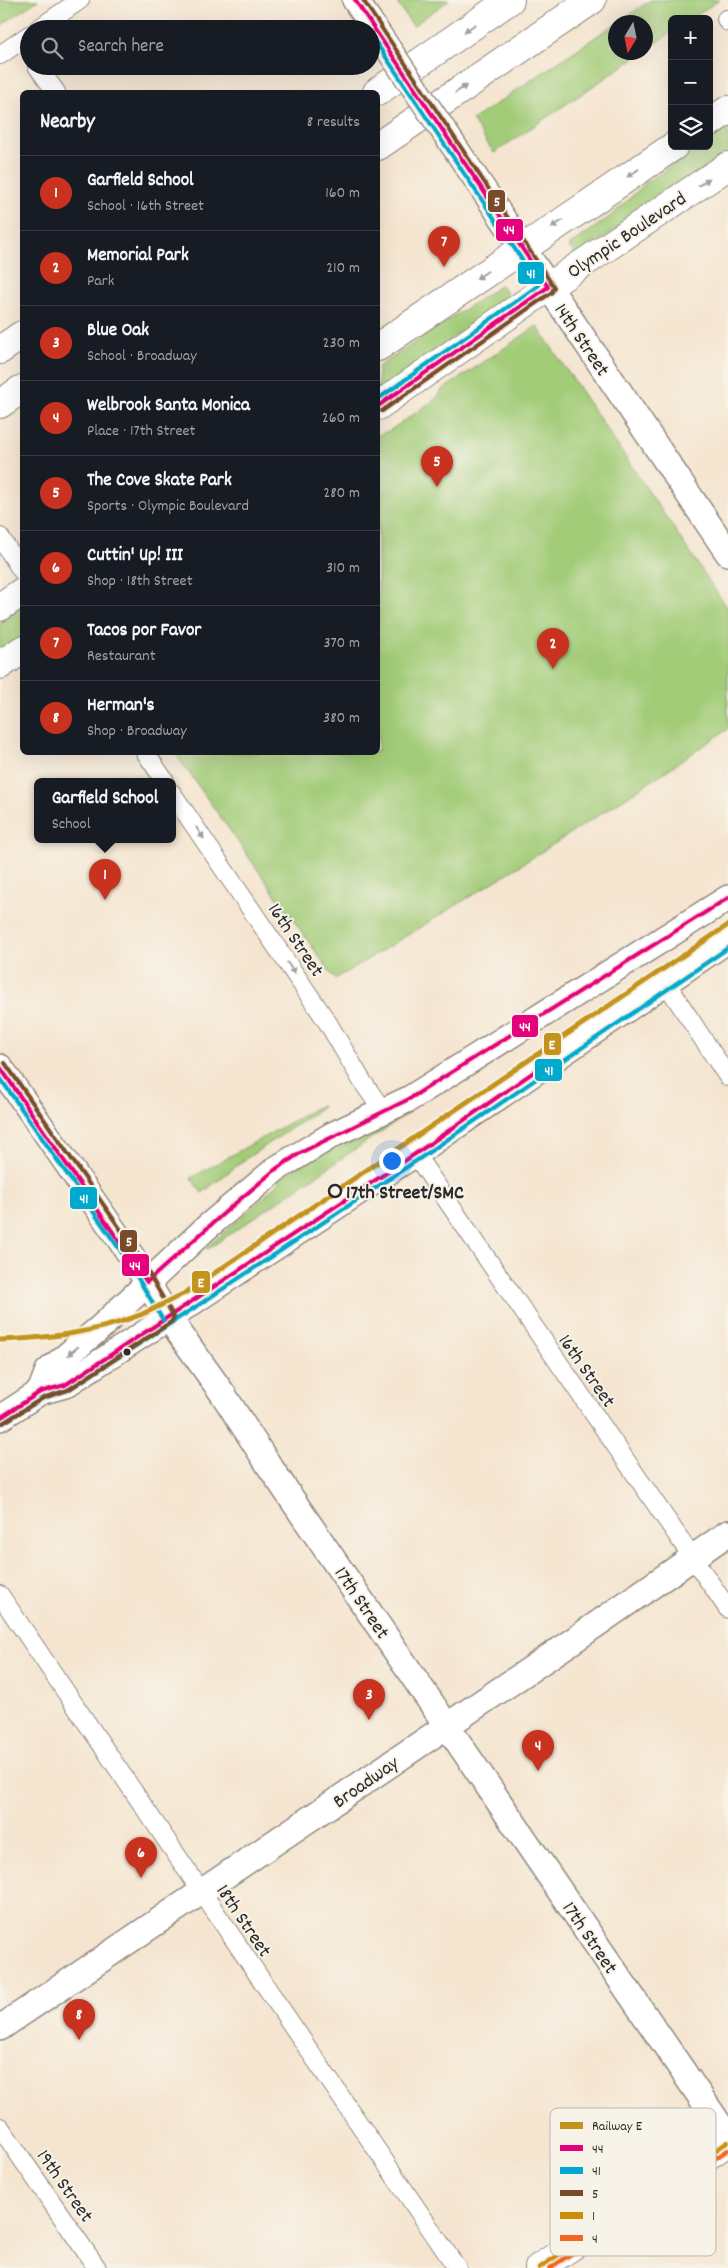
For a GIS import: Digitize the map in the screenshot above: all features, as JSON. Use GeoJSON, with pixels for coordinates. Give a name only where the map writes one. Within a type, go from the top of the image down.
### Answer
{"type":"FeatureCollection","features":[{"type":"Feature","properties":{"kind":"main road"},"geometry":{"type":"LineString","coordinates":[[380,90],[510,0]]}},
{"type":"Feature","properties":{"kind":"main road"},"geometry":{"type":"LineString","coordinates":[[380,145],[592,0]]}},
{"type":"Feature","properties":{"kind":"main road"},"geometry":{"type":"LineString","coordinates":[[713,120],[728,110]]}},
{"type":"Feature","properties":{"kind":"main road"},"geometry":{"type":"LineString","coordinates":[[380,346],[522,247],[668,150]]}},
{"type":"Feature","properties":{"kind":"main road","name":"Olympic Boulevard"},"geometry":{"type":"LineString","coordinates":[[380,405],[548,287],[728,166]]}},
{"type":"Feature","properties":{"kind":"main road"},"geometry":{"type":"LineString","coordinates":[[0,350],[20,336]]}},
{"type":"Feature","properties":{"kind":"main road"},"geometry":{"type":"LineString","coordinates":[[0,404],[20,390]]}},
{"type":"Feature","properties":{"kind":"main road"},"geometry":{"type":"LineString","coordinates":[[0,607],[20,593]]}},
{"type":"Feature","properties":{"kind":"main road"},"geometry":{"type":"LineString","coordinates":[[0,665],[20,651]]}},
{"type":"Feature","properties":{"kind":"main road"},"geometry":{"type":"LineString","coordinates":[[716,2150],[728,2142]]}},
{"type":"Feature","properties":{"kind":"main road"},"geometry":{"type":"LineString","coordinates":[[539,2268],[557,2256]]}},
{"type":"Feature","properties":{"kind":"street"},"geometry":{"type":"LineString","coordinates":[[51,20],[80,0]]}},
{"type":"Feature","properties":{"kind":"street","name":"14th Street"},"geometry":{"type":"LineString","coordinates":[[380,37],[728,553]]}},
{"type":"Feature","properties":{"kind":"street"},"geometry":{"type":"LineString","coordinates":[[0,55],[20,46]]}},
{"type":"Feature","properties":{"kind":"street"},"geometry":{"type":"LineString","coordinates":[[44,75],[55,90]]}},
{"type":"Feature","properties":{"kind":"street"},"geometry":{"type":"LineString","coordinates":[[0,537],[20,568]]}},
{"type":"Feature","properties":{"kind":"street"},"geometry":{"type":"LineString","coordinates":[[147,755],[163,778]]}},
{"type":"Feature","properties":{"kind":"street","name":"16th Street"},"geometry":{"type":"LineString","coordinates":[[176,799],[328,1023],[358,1074],[383,1111]]}},
{"type":"Feature","properties":{"kind":"street"},"geometry":{"type":"LineString","coordinates":[[40,1392],[48,1371],[101,1327],[147,1282],[219,1217],[276,1170],[324,1140],[409,1099],[728,898]]}},
{"type":"Feature","properties":{"kind":"street"},"geometry":{"type":"LineString","coordinates":[[0,1418],[40,1392],[65,1385],[415,1154],[728,940]]}},
{"type":"Feature","properties":{"kind":"street"},"geometry":{"type":"LineString","coordinates":[[666,983],[728,1077]]}},
{"type":"Feature","properties":{"kind":"street","name":"17th Street"},"geometry":{"type":"LineString","coordinates":[[0,1067],[147,1282],[168,1317],[223,1394],[270,1467],[708,2108]]}},
{"type":"Feature","properties":{"kind":"street","name":"16th Street"},"geometry":{"type":"LineString","coordinates":[[415,1154],[728,1609]]}},
{"type":"Feature","properties":{"kind":"street","name":"Broadway"},"geometry":{"type":"LineString","coordinates":[[0,2028],[728,1533]]}},
{"type":"Feature","properties":{"kind":"street","name":"18th Street"},"geometry":{"type":"LineString","coordinates":[[0,1595],[457,2268]]}},
{"type":"Feature","properties":{"kind":"street","name":"17th Street"},"geometry":{"type":"LineString","coordinates":[[716,2119],[728,2137]]}},
{"type":"Feature","properties":{"kind":"street","name":"19th Street"},"geometry":{"type":"LineString","coordinates":[[0,2127],[97,2268]]}},
{"type":"Feature","properties":{"kind":"green space"},"geometry":{"type":"Polygon","coordinates":[[[0,0],[38,0],[0,26],[0,0]]]}},
{"type":"Feature","properties":{"kind":"green space"},"geometry":{"type":"Polygon","coordinates":[[[395,0],[449,0],[413,26],[395,0]]]}},
{"type":"Feature","properties":{"kind":"green space"},"geometry":{"type":"Polygon","coordinates":[[[651,0],[719,0],[697,15],[668,15],[668,35],[653,45],[653,15],[628,15],[651,0]]]}},
{"type":"Feature","properties":{"kind":"green space"},"geometry":{"type":"Polygon","coordinates":[[[608,29],[608,60],[632,60],[494,153],[472,120],[608,29]]]}},
{"type":"Feature","properties":{"kind":"green space"},"geometry":{"type":"Polygon","coordinates":[[[728,127],[728,156],[576,256],[569,246],[611,216],[646,183],[694,150],[713,150],[713,137],[728,127]]]}},
{"type":"Feature","properties":{"kind":"green space"},"geometry":{"type":"Polygon","coordinates":[[[501,285],[507,294],[506,297],[380,393],[380,366],[501,285]]]}},
{"type":"Feature","properties":{"kind":"green space"},"geometry":{"type":"Polygon","coordinates":[[[537,326],[728,609],[728,729],[533,857],[335,979],[176,755],[380,755],[380,434],[389,431],[437,398],[442,390],[537,326]]]}},
{"type":"Feature","properties":{"kind":"green space"},"geometry":{"type":"Polygon","coordinates":[[[20,608],[20,637],[0,652],[0,622],[20,608]]]}},
{"type":"Feature","properties":{"kind":"green space"},"geometry":{"type":"Polygon","coordinates":[[[321,1105],[322,1108],[244,1160],[202,1193],[191,1178],[321,1105]]]}},
{"type":"Feature","properties":{"kind":"green space"},"geometry":{"type":"Polygon","coordinates":[[[413,1110],[208,1249],[206,1248],[262,1199],[286,1174],[317,1154],[413,1110]]]}},
{"type":"Feature","properties":{"kind":"rail line","name":"E"},"geometry":{"type":"LineString","coordinates":[[0,1340],[71,1334],[106,1326],[140,1315],[185,1293],[728,925]]}},
{"type":"Feature","properties":{"kind":"transit line","name":"44"},"geometry":{"type":"LineString","coordinates":[[355,0],[368,20]]}},
{"type":"Feature","properties":{"kind":"transit line","name":"5"},"geometry":{"type":"LineString","coordinates":[[363,0],[376,20]]}},
{"type":"Feature","properties":{"kind":"transit line","name":"5"},"geometry":{"type":"LineString","coordinates":[[380,26],[554,287],[552,292],[382,411]]}},
{"type":"Feature","properties":{"kind":"transit line","name":"44"},"geometry":{"type":"LineString","coordinates":[[380,37],[548,287],[380,405]]}},
{"type":"Feature","properties":{"kind":"transit line","name":"41"},"geometry":{"type":"LineString","coordinates":[[380,48],[539,285],[380,398]]}},
{"type":"Feature","properties":{"kind":"transit line","name":"44"},"geometry":{"type":"LineString","coordinates":[[0,1067],[147,1282],[232,1206],[276,1169],[300,1153],[409,1099],[728,898]]}},
{"type":"Feature","properties":{"kind":"transit line","name":"41"},"geometry":{"type":"LineString","coordinates":[[3,1423],[43,1398],[68,1390],[194,1308],[419,1159],[728,948]]}},
{"type":"Feature","properties":{"kind":"transit line","name":"44"},"geometry":{"type":"LineString","coordinates":[[0,1418],[40,1392],[65,1385],[415,1154],[554,1058]]}},
{"type":"Feature","properties":{"kind":"transit line","name":"5"},"geometry":{"type":"LineString","coordinates":[[3,1423],[43,1398],[68,1390],[171,1322],[174,1317],[137,1253],[5,1063]]}},
{"type":"Feature","properties":{"kind":"transit line","name":"41"},"geometry":{"type":"LineString","coordinates":[[0,1078],[127,1260],[163,1320]]}},
{"type":"Feature","properties":{"kind":"transit line","name":"1"},"geometry":{"type":"LineString","coordinates":[[716,2150],[728,2142]]}},
{"type":"Feature","properties":{"kind":"transit line","name":"4"},"geometry":{"type":"LineString","coordinates":[[716,2158],[728,2150]]}},
{"type":"Feature","properties":{"kind":"transit line","name":"1"},"geometry":{"type":"LineString","coordinates":[[539,2268],[557,2256]]}},
{"type":"Feature","properties":{"kind":"transit line","name":"4"},"geometry":{"type":"LineString","coordinates":[[550,2268],[568,2256]]}},
{"type":"Feature","properties":{"kind":"place","name":"Tacos por Favor"},"geometry":{"type":"Point","coordinates":[444,267]}},
{"type":"Feature","properties":{"kind":"place","name":"The Cove Skate Park"},"geometry":{"type":"Point","coordinates":[437,487]}},
{"type":"Feature","properties":{"kind":"place","name":"Memorial Park"},"geometry":{"type":"Point","coordinates":[553,669]}},
{"type":"Feature","properties":{"kind":"place","name":"Garfield School"},"geometry":{"type":"Point","coordinates":[105,900]}},
{"type":"Feature","properties":{"kind":"place","name":"17th Street/SMC"},"geometry":{"type":"Point","coordinates":[335,1191]}},
{"type":"Feature","properties":{"kind":"place","name":"Blue Oak"},"geometry":{"type":"Point","coordinates":[369,1720]}},
{"type":"Feature","properties":{"kind":"place","name":"Welbrook Santa Monica"},"geometry":{"type":"Point","coordinates":[538,1771]}},
{"type":"Feature","properties":{"kind":"place","name":"Cuttin' Up! III"},"geometry":{"type":"Point","coordinates":[141,1878]}},
{"type":"Feature","properties":{"kind":"place","name":"Herman's"},"geometry":{"type":"Point","coordinates":[79,2040]}}]}
